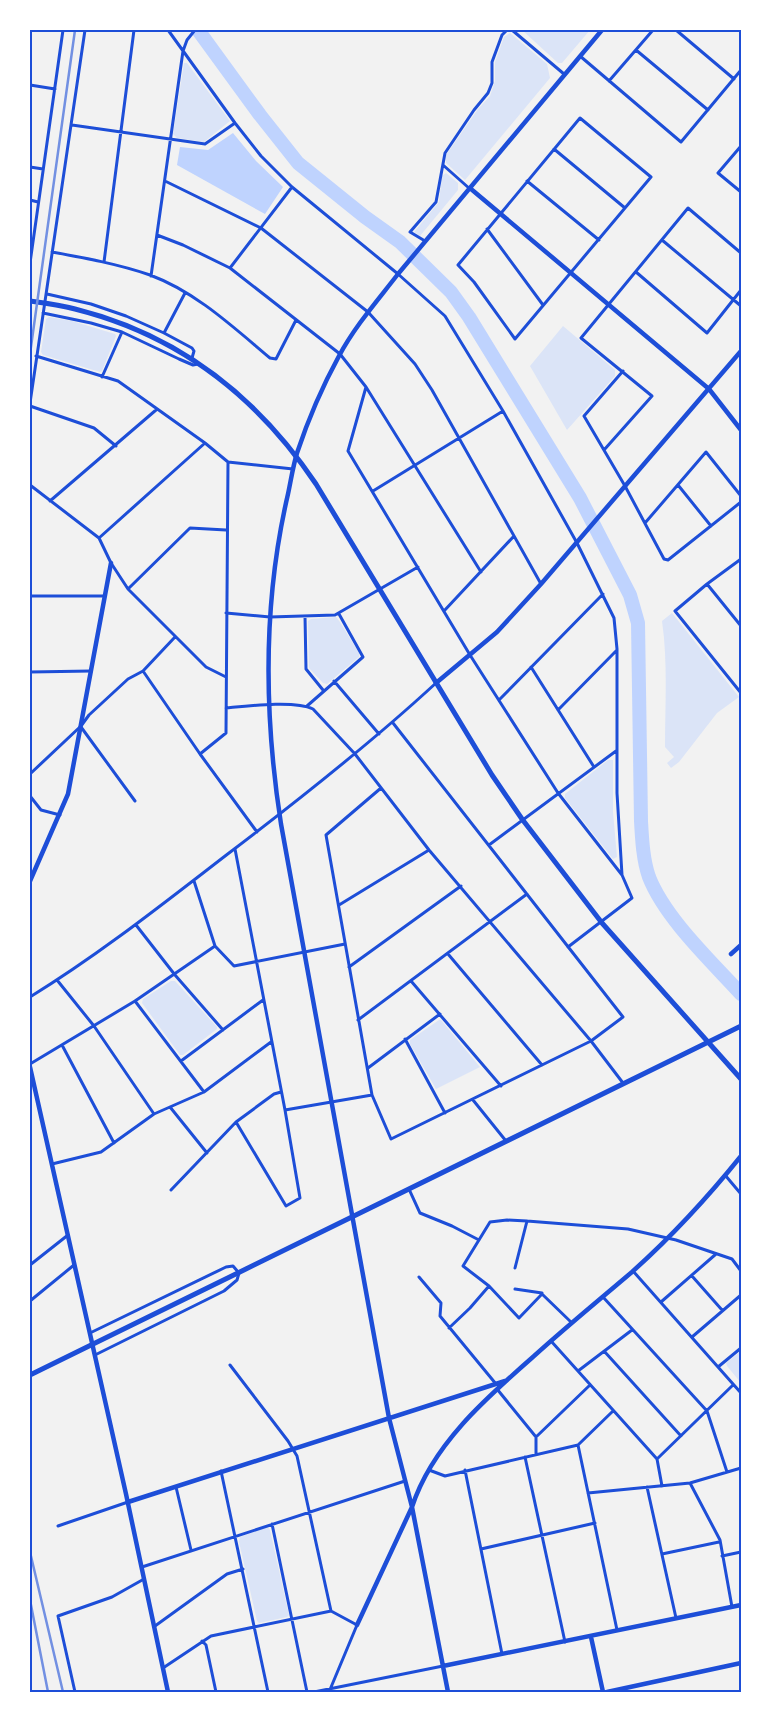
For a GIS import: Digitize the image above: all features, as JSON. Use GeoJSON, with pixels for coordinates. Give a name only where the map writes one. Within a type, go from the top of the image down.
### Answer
{"type":"FeatureCollection","features":[{"type":"Feature","properties":{"kind":"main road"},"geometry":{"type":"LineString","coordinates":[[30,301],[73,308],[122,323],[161,340],[216,374],[276,430],[296,454],[316,484],[492,775],[522,819],[602,923],[741,1079]]}},
{"type":"Feature","properties":{"kind":"main road"},"geometry":{"type":"LineString","coordinates":[[30,1375],[741,1026]]}},
{"type":"Feature","properties":{"kind":"street"},"geometry":{"type":"LineString","coordinates":[[30,263],[63,30]]}},
{"type":"Feature","properties":{"kind":"street"},"geometry":{"type":"LineString","coordinates":[[85,30],[30,404],[94,428],[116,446]]}},
{"type":"Feature","properties":{"kind":"street"},"geometry":{"type":"LineString","coordinates":[[104,262],[134,30]]}},
{"type":"Feature","properties":{"kind":"street"},"geometry":{"type":"LineString","coordinates":[[168,30],[234,123],[261,156],[292,187],[398,274],[445,316],[578,541],[614,618],[617,649],[617,792],[622,874]]}},
{"type":"Feature","properties":{"kind":"street"},"geometry":{"type":"LineString","coordinates":[[151,276],[184,50],[187,40],[195,30]]}},
{"type":"Feature","properties":{"kind":"street"},"geometry":{"type":"LineString","coordinates":[[424,243],[410,232],[436,202],[445,153],[488,93],[492,83],[492,62],[502,35],[507,30]]}},
{"type":"Feature","properties":{"kind":"street"},"geometry":{"type":"LineString","coordinates":[[512,30],[564,74]]}},
{"type":"Feature","properties":{"kind":"street"},"geometry":{"type":"LineString","coordinates":[[448,1692],[412,1507],[389,1418],[280,814],[271,740],[270,616],[278,533],[296,454],[315,404],[340,354],[368,312],[398,274],[602,30]]}},
{"type":"Feature","properties":{"kind":"street"},"geometry":{"type":"LineString","coordinates":[[609,81],[653,30]]}},
{"type":"Feature","properties":{"kind":"street"},"geometry":{"type":"LineString","coordinates":[[676,30],[734,79]]}},
{"type":"Feature","properties":{"kind":"street"},"geometry":{"type":"LineString","coordinates":[[636,50],[708,110]]}},
{"type":"Feature","properties":{"kind":"street"},"geometry":{"type":"LineString","coordinates":[[580,56],[681,142],[741,70]]}},
{"type":"Feature","properties":{"kind":"street"},"geometry":{"type":"LineString","coordinates":[[30,85],[55,89]]}},
{"type":"Feature","properties":{"kind":"street"},"geometry":{"type":"LineString","coordinates":[[580,118],[651,177],[515,339],[474,282],[458,265],[526,181],[580,118]]}},
{"type":"Feature","properties":{"kind":"street"},"geometry":{"type":"LineString","coordinates":[[72,125],[205,144],[234,123]]}},
{"type":"Feature","properties":{"kind":"street"},"geometry":{"type":"LineString","coordinates":[[741,146],[718,173],[741,192]]}},
{"type":"Feature","properties":{"kind":"street"},"geometry":{"type":"LineString","coordinates":[[554,149],[625,208]]}},
{"type":"Feature","properties":{"kind":"street"},"geometry":{"type":"LineString","coordinates":[[442,165],[708,389],[741,430]]}},
{"type":"Feature","properties":{"kind":"street"},"geometry":{"type":"LineString","coordinates":[[30,167],[42,169]]}},
{"type":"Feature","properties":{"kind":"street"},"geometry":{"type":"LineString","coordinates":[[165,181],[261,228],[368,312],[415,364],[541,584]]}},
{"type":"Feature","properties":{"kind":"street"},"geometry":{"type":"LineString","coordinates":[[526,181],[599,240]]}},
{"type":"Feature","properties":{"kind":"street"},"geometry":{"type":"LineString","coordinates":[[230,268],[292,187]]}},
{"type":"Feature","properties":{"kind":"street"},"geometry":{"type":"LineString","coordinates":[[30,200],[38,202]]}},
{"type":"Feature","properties":{"kind":"street"},"geometry":{"type":"LineString","coordinates":[[604,450],[652,396],[581,338],[688,208],[741,253]]}},
{"type":"Feature","properties":{"kind":"street"},"geometry":{"type":"LineString","coordinates":[[487,229],[543,305]]}},
{"type":"Feature","properties":{"kind":"street"},"geometry":{"type":"LineString","coordinates":[[157,235],[183,245],[230,268],[340,354],[366,387],[481,572]]}},
{"type":"Feature","properties":{"kind":"street"},"geometry":{"type":"LineString","coordinates":[[662,240],[741,306]]}},
{"type":"Feature","properties":{"kind":"street"},"geometry":{"type":"LineString","coordinates":[[52,252],[104,262],[151,276],[185,293],[215,312],[270,358],[276,358],[296,320]]}},
{"type":"Feature","properties":{"kind":"street"},"geometry":{"type":"LineString","coordinates":[[636,272],[707,332],[741,290]]}},
{"type":"Feature","properties":{"kind":"street"},"geometry":{"type":"LineString","coordinates":[[164,332],[185,293]]}},
{"type":"Feature","properties":{"kind":"street"},"geometry":{"type":"LineString","coordinates":[[47,294],[97,306],[146,324],[192,348],[194,351],[192,358]]}},
{"type":"Feature","properties":{"kind":"street"},"geometry":{"type":"LineString","coordinates":[[44,313],[122,332],[193,365],[201,364]]}},
{"type":"Feature","properties":{"kind":"street"},"geometry":{"type":"LineString","coordinates":[[102,377],[122,332]]}},
{"type":"Feature","properties":{"kind":"street"},"geometry":{"type":"LineString","coordinates":[[30,997],[136,925],[257,832],[393,723],[436,683],[497,632],[541,584],[741,351]]}},
{"type":"Feature","properties":{"kind":"street"},"geometry":{"type":"LineString","coordinates":[[36,356],[118,381],[156,410],[205,443],[228,462],[293,469]]}},
{"type":"Feature","properties":{"kind":"street"},"geometry":{"type":"LineString","coordinates":[[623,372],[584,416],[625,486],[664,559],[668,560],[741,502]]}},
{"type":"Feature","properties":{"kind":"street"},"geometry":{"type":"LineString","coordinates":[[366,387],[348,451],[470,655],[558,793],[622,874],[632,898],[602,923],[568,947]]}},
{"type":"Feature","properties":{"kind":"street"},"geometry":{"type":"LineString","coordinates":[[50,501],[156,410]]}},
{"type":"Feature","properties":{"kind":"street"},"geometry":{"type":"LineString","coordinates":[[373,491],[502,411]]}},
{"type":"Feature","properties":{"kind":"street"},"geometry":{"type":"LineString","coordinates":[[99,538],[205,443]]}},
{"type":"Feature","properties":{"kind":"street"},"geometry":{"type":"LineString","coordinates":[[645,523],[706,452],[741,496]]}},
{"type":"Feature","properties":{"kind":"street"},"geometry":{"type":"LineString","coordinates":[[200,754],[226,733],[228,462]]}},
{"type":"Feature","properties":{"kind":"street"},"geometry":{"type":"LineString","coordinates":[[30,484],[99,538],[112,564],[128,589],[206,667],[226,677]]}},
{"type":"Feature","properties":{"kind":"street"},"geometry":{"type":"LineString","coordinates":[[678,485],[711,526]]}},
{"type":"Feature","properties":{"kind":"street"},"geometry":{"type":"LineString","coordinates":[[128,589],[190,528],[226,530]]}},
{"type":"Feature","properties":{"kind":"street"},"geometry":{"type":"LineString","coordinates":[[444,611],[514,536]]}},
{"type":"Feature","properties":{"kind":"street"},"geometry":{"type":"LineString","coordinates":[[740,561],[707,584],[675,611],[741,693]]}},
{"type":"Feature","properties":{"kind":"street"},"geometry":{"type":"LineString","coordinates":[[30,882],[68,794],[112,564]]}},
{"type":"Feature","properties":{"kind":"street"},"geometry":{"type":"LineString","coordinates":[[226,613],[270,616],[339,614],[379,588],[418,567]]}},
{"type":"Feature","properties":{"kind":"street"},"geometry":{"type":"LineString","coordinates":[[707,584],[741,626]]}},
{"type":"Feature","properties":{"kind":"street"},"geometry":{"type":"LineString","coordinates":[[499,700],[603,594]]}},
{"type":"Feature","properties":{"kind":"street"},"geometry":{"type":"LineString","coordinates":[[30,596],[105,596]]}},
{"type":"Feature","properties":{"kind":"street"},"geometry":{"type":"LineString","coordinates":[[307,706],[323,690],[363,657],[339,614]]}},
{"type":"Feature","properties":{"kind":"street"},"geometry":{"type":"LineString","coordinates":[[305,616],[306,669],[323,690]]}},
{"type":"Feature","properties":{"kind":"street"},"geometry":{"type":"LineString","coordinates":[[30,774],[128,679],[143,671],[175,637]]}},
{"type":"Feature","properties":{"kind":"street"},"geometry":{"type":"LineString","coordinates":[[558,710],[617,649]]}},
{"type":"Feature","properties":{"kind":"street"},"geometry":{"type":"LineString","coordinates":[[531,667],[594,767]]}},
{"type":"Feature","properties":{"kind":"street"},"geometry":{"type":"LineString","coordinates":[[30,672],[91,671]]}},
{"type":"Feature","properties":{"kind":"street"},"geometry":{"type":"LineString","coordinates":[[143,671],[257,832]]}},
{"type":"Feature","properties":{"kind":"street"},"geometry":{"type":"LineString","coordinates":[[334,681],[379,734]]}},
{"type":"Feature","properties":{"kind":"street"},"geometry":{"type":"LineString","coordinates":[[226,708],[270,705],[307,706],[313,709],[355,754],[429,850],[591,1041],[623,1083]]}},
{"type":"Feature","properties":{"kind":"street"},"geometry":{"type":"LineString","coordinates":[[381,788],[326,835],[372,1094],[391,1139],[591,1041],[623,1017],[490,844],[393,723]]}},
{"type":"Feature","properties":{"kind":"street"},"geometry":{"type":"LineString","coordinates":[[81,726],[135,802]]}},
{"type":"Feature","properties":{"kind":"street"},"geometry":{"type":"LineString","coordinates":[[490,844],[616,751]]}},
{"type":"Feature","properties":{"kind":"street"},"geometry":{"type":"LineString","coordinates":[[30,796],[41,810],[60,815]]}},
{"type":"Feature","properties":{"kind":"street"},"geometry":{"type":"LineString","coordinates":[[235,849],[300,1198],[286,1206],[236,1122]]}},
{"type":"Feature","properties":{"kind":"street"},"geometry":{"type":"LineString","coordinates":[[339,905],[429,850]]}},
{"type":"Feature","properties":{"kind":"street"},"geometry":{"type":"LineString","coordinates":[[194,881],[215,946],[234,966],[345,944]]}},
{"type":"Feature","properties":{"kind":"street"},"geometry":{"type":"LineString","coordinates":[[349,967],[461,886]]}},
{"type":"Feature","properties":{"kind":"street"},"geometry":{"type":"LineString","coordinates":[[358,1020],[527,894]]}},
{"type":"Feature","properties":{"kind":"street"},"geometry":{"type":"LineString","coordinates":[[136,925],[175,975],[223,1030]]}},
{"type":"Feature","properties":{"kind":"street"},"geometry":{"type":"LineString","coordinates":[[731,954],[741,945]]}},
{"type":"Feature","properties":{"kind":"street"},"geometry":{"type":"LineString","coordinates":[[168,1692],[128,1502],[30,1066],[135,1001],[215,946]]}},
{"type":"Feature","properties":{"kind":"street"},"geometry":{"type":"LineString","coordinates":[[448,954],[542,1065]]}},
{"type":"Feature","properties":{"kind":"street"},"geometry":{"type":"LineString","coordinates":[[57,980],[94,1026],[154,1114]]}},
{"type":"Feature","properties":{"kind":"street"},"geometry":{"type":"LineString","coordinates":[[411,981],[501,1086]]}},
{"type":"Feature","properties":{"kind":"street"},"geometry":{"type":"LineString","coordinates":[[181,1061],[263,1000]]}},
{"type":"Feature","properties":{"kind":"street"},"geometry":{"type":"LineString","coordinates":[[135,1001],[204,1092]]}},
{"type":"Feature","properties":{"kind":"street"},"geometry":{"type":"LineString","coordinates":[[368,1068],[440,1014]]}},
{"type":"Feature","properties":{"kind":"street"},"geometry":{"type":"LineString","coordinates":[[405,1039],[445,1114]]}},
{"type":"Feature","properties":{"kind":"street"},"geometry":{"type":"LineString","coordinates":[[52,1164],[101,1152],[154,1114],[204,1092],[271,1042]]}},
{"type":"Feature","properties":{"kind":"street"},"geometry":{"type":"LineString","coordinates":[[62,1045],[114,1143]]}},
{"type":"Feature","properties":{"kind":"street"},"geometry":{"type":"LineString","coordinates":[[171,1190],[236,1122],[274,1094],[281,1092]]}},
{"type":"Feature","properties":{"kind":"street"},"geometry":{"type":"LineString","coordinates":[[285,1110],[372,1094]]}},
{"type":"Feature","properties":{"kind":"street"},"geometry":{"type":"LineString","coordinates":[[472,1100],[506,1141]]}},
{"type":"Feature","properties":{"kind":"street"},"geometry":{"type":"LineString","coordinates":[[170,1107],[207,1153]]}},
{"type":"Feature","properties":{"kind":"street"},"geometry":{"type":"LineString","coordinates":[[330,1690],[357,1625],[417,1493],[429,1470],[446,1445],[497,1386],[633,1271],[667,1238],[725,1176],[741,1156]]}},
{"type":"Feature","properties":{"kind":"street"},"geometry":{"type":"LineString","coordinates":[[725,1176],[741,1194]]}},
{"type":"Feature","properties":{"kind":"street"},"geometry":{"type":"LineString","coordinates":[[409,1189],[420,1213],[479,1240]]}},
{"type":"Feature","properties":{"kind":"street"},"geometry":{"type":"LineString","coordinates":[[542,1294],[519,1318],[489,1286],[463,1266],[490,1222],[507,1220],[527,1221],[628,1229],[667,1238],[732,1259],[741,1271]]}},
{"type":"Feature","properties":{"kind":"street"},"geometry":{"type":"LineString","coordinates":[[514,1268],[527,1221]]}},
{"type":"Feature","properties":{"kind":"street"},"geometry":{"type":"LineString","coordinates":[[30,1265],[68,1235]]}},
{"type":"Feature","properties":{"kind":"street"},"geometry":{"type":"LineString","coordinates":[[661,1302],[716,1254]]}},
{"type":"Feature","properties":{"kind":"street"},"geometry":{"type":"LineString","coordinates":[[30,1302],[74,1265]]}},
{"type":"Feature","properties":{"kind":"street"},"geometry":{"type":"LineString","coordinates":[[90,1334],[226,1267],[233,1266],[239,1272],[237,1280],[224,1291],[94,1355]]}},
{"type":"Feature","properties":{"kind":"street"},"geometry":{"type":"LineString","coordinates":[[633,1271],[741,1393]]}},
{"type":"Feature","properties":{"kind":"street"},"geometry":{"type":"LineString","coordinates":[[692,1276],[722,1310]]}},
{"type":"Feature","properties":{"kind":"street"},"geometry":{"type":"LineString","coordinates":[[418,1277],[442,1303],[440,1316],[536,1437],[536,1454]]}},
{"type":"Feature","properties":{"kind":"street"},"geometry":{"type":"LineString","coordinates":[[450,1328],[489,1286]]}},
{"type":"Feature","properties":{"kind":"street"},"geometry":{"type":"LineString","coordinates":[[515,1289],[542,1294],[572,1323]]}},
{"type":"Feature","properties":{"kind":"street"},"geometry":{"type":"LineString","coordinates":[[692,1337],[741,1295]]}},
{"type":"Feature","properties":{"kind":"street"},"geometry":{"type":"LineString","coordinates":[[602,1297],[707,1411],[728,1472]]}},
{"type":"Feature","properties":{"kind":"street"},"geometry":{"type":"LineString","coordinates":[[578,1371],[632,1330]]}},
{"type":"Feature","properties":{"kind":"street"},"geometry":{"type":"LineString","coordinates":[[551,1341],[657,1459],[662,1486]]}},
{"type":"Feature","properties":{"kind":"street"},"geometry":{"type":"LineString","coordinates":[[718,1367],[741,1348]]}},
{"type":"Feature","properties":{"kind":"street"},"geometry":{"type":"LineString","coordinates":[[604,1351],[681,1436]]}},
{"type":"Feature","properties":{"kind":"street"},"geometry":{"type":"LineString","coordinates":[[230,1365],[294,1449],[297,1456],[331,1611]]}},
{"type":"Feature","properties":{"kind":"street"},"geometry":{"type":"LineString","coordinates":[[657,1459],[734,1384]]}},
{"type":"Feature","properties":{"kind":"street"},"geometry":{"type":"LineString","coordinates":[[536,1437],[590,1385]]}},
{"type":"Feature","properties":{"kind":"street"},"geometry":{"type":"LineString","coordinates":[[58,1526],[222,1471],[497,1386]]}},
{"type":"Feature","properties":{"kind":"street"},"geometry":{"type":"LineString","coordinates":[[429,1470],[445,1476],[578,1445],[613,1411]]}},
{"type":"Feature","properties":{"kind":"street"},"geometry":{"type":"LineString","coordinates":[[578,1445],[618,1631]]}},
{"type":"Feature","properties":{"kind":"street"},"geometry":{"type":"LineString","coordinates":[[525,1457],[565,1642]]}},
{"type":"Feature","properties":{"kind":"street"},"geometry":{"type":"LineString","coordinates":[[588,1493],[690,1483],[741,1468]]}},
{"type":"Feature","properties":{"kind":"street"},"geometry":{"type":"LineString","coordinates":[[465,1470],[502,1654]]}},
{"type":"Feature","properties":{"kind":"street"},"geometry":{"type":"LineString","coordinates":[[222,1471],[268,1692]]}},
{"type":"Feature","properties":{"kind":"street"},"geometry":{"type":"LineString","coordinates":[[141,1567],[404,1481]]}},
{"type":"Feature","properties":{"kind":"street"},"geometry":{"type":"LineString","coordinates":[[690,1483],[719,1542],[732,1607]]}},
{"type":"Feature","properties":{"kind":"street"},"geometry":{"type":"LineString","coordinates":[[176,1487],[191,1550]]}},
{"type":"Feature","properties":{"kind":"street"},"geometry":{"type":"LineString","coordinates":[[647,1487],[676,1618]]}},
{"type":"Feature","properties":{"kind":"street"},"geometry":{"type":"LineString","coordinates":[[481,1549],[595,1523]]}},
{"type":"Feature","properties":{"kind":"street"},"geometry":{"type":"LineString","coordinates":[[272,1524],[307,1692]]}},
{"type":"Feature","properties":{"kind":"street"},"geometry":{"type":"LineString","coordinates":[[662,1554],[719,1542]]}},
{"type":"Feature","properties":{"kind":"street"},"geometry":{"type":"LineString","coordinates":[[722,1556],[741,1552]]}},
{"type":"Feature","properties":{"kind":"street"},"geometry":{"type":"LineString","coordinates":[[155,1626],[227,1574],[243,1569]]}},
{"type":"Feature","properties":{"kind":"street"},"geometry":{"type":"LineString","coordinates":[[75,1692],[58,1616],[112,1597],[144,1579]]}},
{"type":"Feature","properties":{"kind":"street"},"geometry":{"type":"LineString","coordinates":[[314,1692],[741,1605]]}},
{"type":"Feature","properties":{"kind":"street"},"geometry":{"type":"LineString","coordinates":[[163,1668],[211,1636],[331,1611],[357,1625]]}},
{"type":"Feature","properties":{"kind":"street"},"geometry":{"type":"LineString","coordinates":[[591,1637],[603,1692]]}},
{"type":"Feature","properties":{"kind":"street"},"geometry":{"type":"LineString","coordinates":[[202,1641],[206,1645],[216,1692]]}},
{"type":"Feature","properties":{"kind":"street"},"geometry":{"type":"LineString","coordinates":[[607,1692],[741,1663]]}},
{"type":"Feature","properties":{"kind":"shaded area"},"geometry":{"type":"Polygon","coordinates":[[[522,30],[590,30],[562,63],[558,63],[522,30]]]}},
{"type":"Feature","properties":{"kind":"shaded area"},"geometry":{"type":"Polygon","coordinates":[[[510,33],[547,64],[550,78],[465,180],[446,163],[446,155],[478,109],[490,96],[495,81],[495,62],[504,37],[510,33]]]}},
{"type":"Feature","properties":{"kind":"shaded area"},"geometry":{"type":"Polygon","coordinates":[[[184,63],[187,63],[230,121],[204,142],[177,138],[173,134],[184,63]]]}},
{"type":"Feature","properties":{"kind":"shaded area"},"geometry":{"type":"Polygon","coordinates":[[[446,173],[458,183],[458,190],[420,236],[414,232],[439,202],[442,176],[446,173]]]}},
{"type":"Feature","properties":{"kind":"shaded area"},"geometry":{"type":"Polygon","coordinates":[[[49,317],[72,321],[115,334],[116,336],[102,371],[43,355],[41,352],[46,319],[49,317]]]}},
{"type":"Feature","properties":{"kind":"shaded area"},"geometry":{"type":"Polygon","coordinates":[[[563,326],[615,370],[615,376],[567,430],[530,366],[563,326]]]}},
{"type":"Feature","properties":{"kind":"shaded area"},"geometry":{"type":"Polygon","coordinates":[[[672,613],[739,697],[717,713],[679,762],[671,768],[667,763],[674,757],[665,747],[666,668],[662,621],[672,613]]]}},
{"type":"Feature","properties":{"kind":"shaded area"},"geometry":{"type":"Polygon","coordinates":[[[336,617],[359,653],[359,657],[327,684],[323,683],[309,668],[308,621],[311,619],[336,617]]]}},
{"type":"Feature","properties":{"kind":"shaded area"},"geometry":{"type":"Polygon","coordinates":[[[608,760],[613,760],[613,812],[617,857],[613,859],[565,798],[565,794],[608,760]]]}},
{"type":"Feature","properties":{"kind":"shaded area"},"geometry":{"type":"Polygon","coordinates":[[[171,981],[175,981],[217,1027],[217,1029],[183,1055],[180,1055],[142,1003],[143,999],[171,981]]]}},
{"type":"Feature","properties":{"kind":"shaded area"},"geometry":{"type":"Polygon","coordinates":[[[441,1020],[480,1067],[436,1089],[410,1044],[410,1040],[441,1020]]]}},
{"type":"Feature","properties":{"kind":"shaded area"},"geometry":{"type":"Polygon","coordinates":[[[741,1351],[741,1383],[726,1363],[741,1351]]]}},
{"type":"Feature","properties":{"kind":"shaded area"},"geometry":{"type":"Polygon","coordinates":[[[268,1527],[289,1615],[259,1623],[239,1542],[240,1537],[268,1527]]]}},
{"type":"Feature","properties":{"kind":"water"},"geometry":{"type":"Polygon","coordinates":[[[233,133],[256,161],[283,187],[265,214],[177,165],[180,147],[208,150],[233,133]]]}},
{"type":"Feature","properties":{"kind":"waterway"},"geometry":{"type":"LineString","coordinates":[[198,30],[260,115],[298,163],[365,217],[400,242],[451,292],[469,317],[580,498],[630,595],[638,623],[641,821],[644,857],[649,877],[656,892],[677,923],[741,994]]}},
{"type":"Feature","properties":{"kind":"railway"},"geometry":{"type":"LineString","coordinates":[[30,354],[75,30]]}},
{"type":"Feature","properties":{"kind":"railway"},"geometry":{"type":"LineString","coordinates":[[30,1552],[63,1692]]}},
{"type":"Feature","properties":{"kind":"railway"},"geometry":{"type":"LineString","coordinates":[[30,1600],[48,1692]]}}]}
